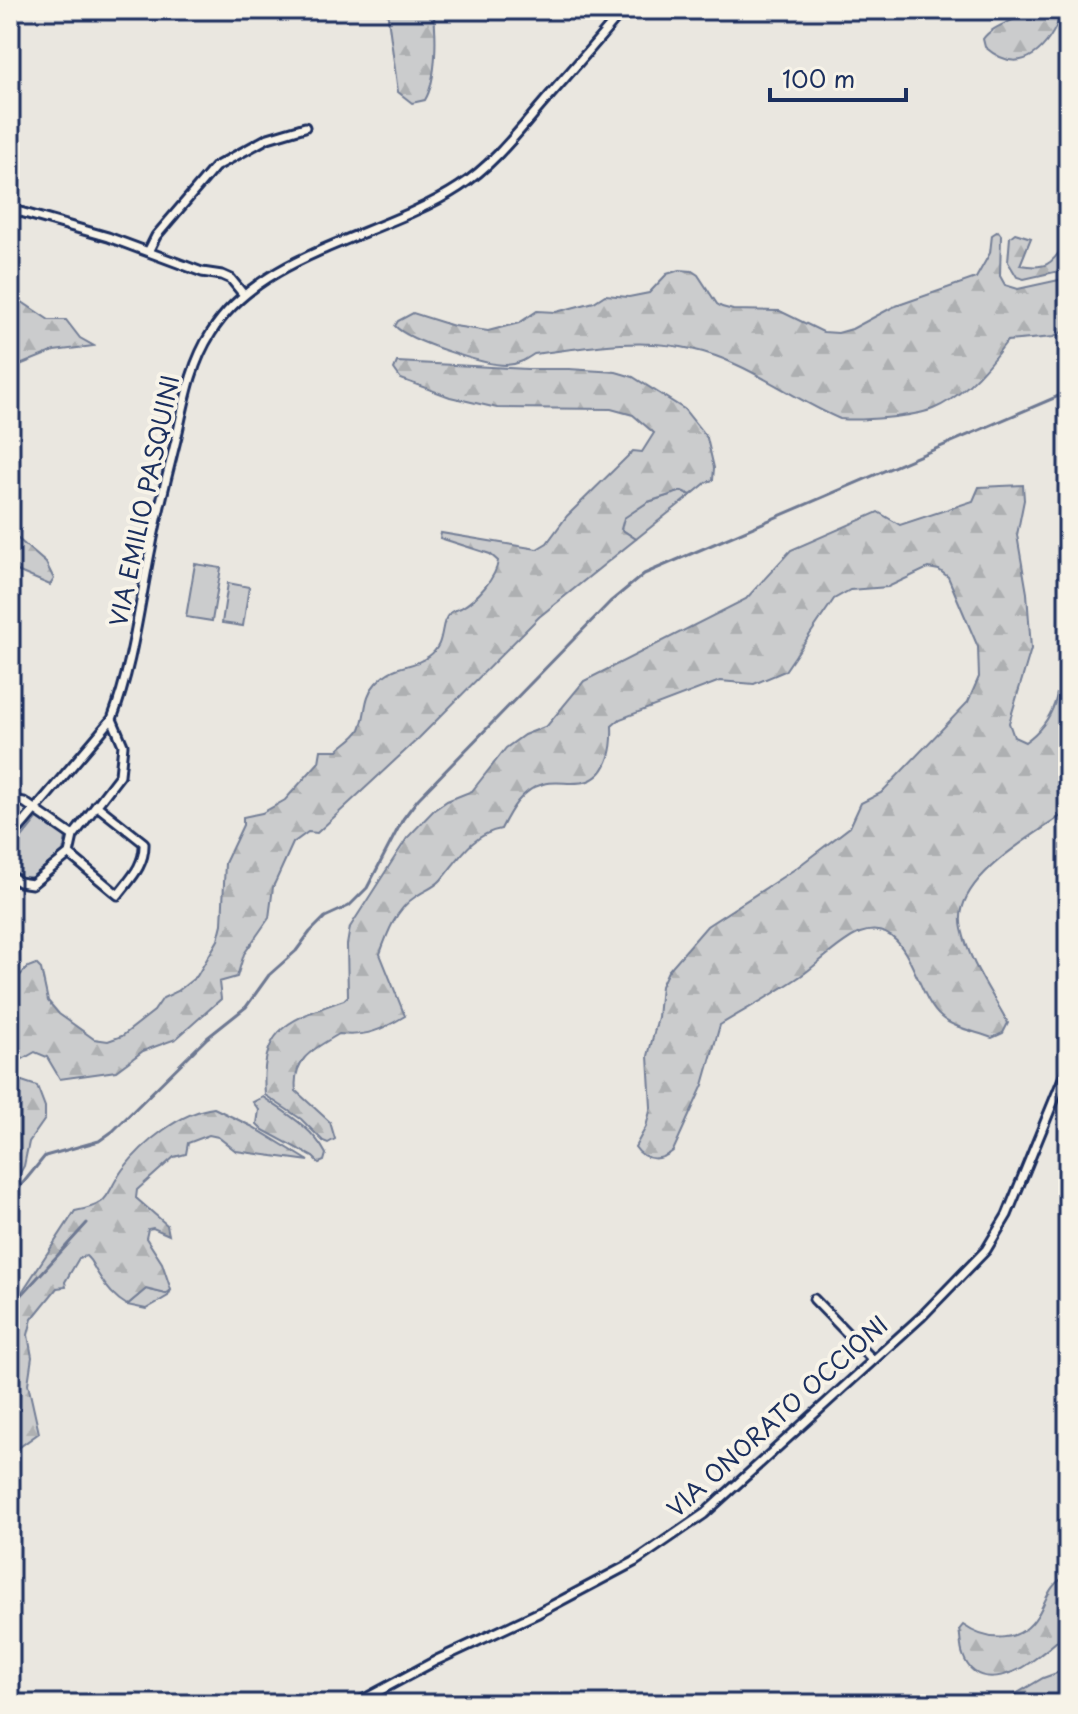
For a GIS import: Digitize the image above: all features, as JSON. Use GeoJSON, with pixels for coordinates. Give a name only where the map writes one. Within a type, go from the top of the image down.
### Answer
{"type":"FeatureCollection","features":[{"type":"Feature","properties":{"kind":"street","name":"VIA EMILIO PASQUINI"},"geometry":{"type":"LineString","coordinates":[[10,839],[112,719],[135,643],[151,548],[193,370],[211,332],[244,295],[281,271],[432,204],[472,178],[508,144],[623,10]]}},
{"type":"Feature","properties":{"kind":"street"},"geometry":{"type":"LineString","coordinates":[[149,250],[156,236],[215,167],[268,138],[305,127]]}},
{"type":"Feature","properties":{"kind":"street"},"geometry":{"type":"LineString","coordinates":[[10,209],[149,250],[202,272],[231,279],[244,295]]}},
{"type":"Feature","properties":{"kind":"street"},"geometry":{"type":"LineString","coordinates":[[10,875],[19,882],[32,884],[69,854],[73,836],[120,775],[123,745],[112,719]]}},
{"type":"Feature","properties":{"kind":"street"},"geometry":{"type":"LineString","coordinates":[[10,808],[18,801],[36,808],[73,836]]}},
{"type":"Feature","properties":{"kind":"street"},"geometry":{"type":"LineString","coordinates":[[69,854],[118,895],[136,873],[142,862],[144,843],[96,805]]}},
{"type":"Feature","properties":{"kind":"street","name":"VIA ONORATO OCCIONI"},"geometry":{"type":"LineString","coordinates":[[355,1704],[437,1660],[538,1613],[669,1540],[704,1514],[965,1274],[992,1241],[1007,1215],[1068,1066]]}},
{"type":"Feature","properties":{"kind":"street"},"geometry":{"type":"LineString","coordinates":[[814,1299],[873,1360]]}},
{"type":"Feature","properties":{"kind":"green space"},"geometry":{"type":"Polygon","coordinates":[[[387,10],[433,10],[435,56],[432,81],[425,100],[412,103],[398,92],[387,10]]]}},
{"type":"Feature","properties":{"kind":"green space"},"geometry":{"type":"Polygon","coordinates":[[[1030,10],[1063,10],[1043,47],[1023,60],[1011,60],[985,47],[983,39],[987,34],[1030,10]]]}},
{"type":"Feature","properties":{"kind":"green space"},"geometry":{"type":"Polygon","coordinates":[[[998,231],[1001,235],[1000,276],[1005,285],[1018,289],[1068,278],[1068,328],[1054,337],[1007,341],[984,370],[955,397],[933,409],[900,416],[840,419],[735,364],[686,348],[661,344],[611,345],[534,354],[506,365],[448,351],[395,326],[413,313],[454,326],[488,331],[519,323],[537,311],[556,312],[594,302],[605,295],[629,297],[649,293],[667,274],[680,270],[698,275],[722,307],[780,311],[823,332],[838,333],[893,307],[976,278],[990,253],[992,235],[998,231]]]}},
{"type":"Feature","properties":{"kind":"green space"},"geometry":{"type":"Polygon","coordinates":[[[1015,233],[1031,238],[1020,265],[1049,263],[1068,240],[1068,269],[1024,279],[1017,277],[1008,262],[1010,237],[1015,233]]]}},
{"type":"Feature","properties":{"kind":"green space"},"geometry":{"type":"Polygon","coordinates":[[[10,299],[22,302],[49,320],[66,320],[80,338],[94,346],[54,351],[10,369],[10,299]]]}},
{"type":"Feature","properties":{"kind":"green space"},"geometry":{"type":"Polygon","coordinates":[[[397,362],[569,369],[616,372],[633,377],[684,409],[707,438],[714,468],[713,480],[691,495],[682,491],[648,502],[624,518],[621,529],[636,539],[539,617],[419,738],[317,833],[308,832],[293,843],[273,887],[269,918],[244,954],[237,977],[219,982],[221,999],[176,1039],[143,1051],[116,1071],[60,1079],[47,1057],[35,1052],[21,1060],[10,1059],[10,986],[28,967],[36,964],[41,969],[48,1001],[59,1014],[94,1039],[108,1041],[122,1036],[154,1011],[163,998],[197,976],[218,940],[222,924],[225,863],[243,825],[243,817],[262,813],[285,800],[319,762],[321,750],[338,750],[356,735],[369,694],[376,683],[391,672],[422,661],[435,651],[446,617],[473,599],[494,574],[498,561],[490,554],[440,538],[441,533],[537,549],[547,543],[567,516],[633,451],[642,452],[654,433],[633,415],[611,409],[497,408],[450,397],[401,379],[394,369],[397,362]]]}},
{"type":"Feature","properties":{"kind":"green space"},"geometry":{"type":"Polygon","coordinates":[[[1023,485],[1024,500],[1017,535],[1027,593],[1031,649],[1009,723],[1014,737],[1025,742],[1041,728],[1051,713],[1059,681],[1068,611],[1068,811],[1017,846],[982,876],[969,893],[962,911],[965,941],[1008,1023],[1003,1033],[992,1038],[946,1021],[932,1006],[909,960],[890,935],[877,931],[860,933],[795,980],[720,1025],[703,1085],[673,1151],[653,1158],[643,1155],[635,1147],[646,1127],[651,1107],[648,1056],[658,1017],[661,986],[668,971],[707,926],[795,869],[850,827],[861,803],[881,793],[968,702],[979,677],[978,647],[948,577],[939,570],[928,568],[888,587],[850,590],[834,599],[785,671],[754,684],[720,681],[620,719],[612,726],[611,750],[601,772],[588,781],[543,784],[528,791],[512,808],[501,829],[474,842],[438,883],[408,902],[393,922],[380,954],[405,1016],[374,1031],[339,1034],[307,1056],[298,1070],[296,1091],[330,1122],[335,1139],[328,1143],[323,1141],[301,1119],[265,1095],[267,1054],[281,1030],[293,1021],[348,996],[347,945],[350,927],[407,838],[434,810],[472,791],[506,748],[524,735],[547,726],[584,681],[746,599],[791,550],[878,512],[900,525],[973,501],[979,487],[1023,485]]]}},
{"type":"Feature","properties":{"kind":"green space"},"geometry":{"type":"Polygon","coordinates":[[[682,491],[691,495],[636,539],[621,529],[623,518],[648,502],[682,491]]]}},
{"type":"Feature","properties":{"kind":"green space"},"geometry":{"type":"Polygon","coordinates":[[[10,532],[46,563],[54,579],[50,585],[10,568],[10,532]]]}},
{"type":"Feature","properties":{"kind":"green space"},"geometry":{"type":"Polygon","coordinates":[[[195,564],[221,568],[212,621],[186,617],[195,564]]]}},
{"type":"Feature","properties":{"kind":"green space"},"geometry":{"type":"Polygon","coordinates":[[[228,583],[249,587],[243,626],[222,623],[228,583]]]}},
{"type":"Feature","properties":{"kind":"green space"},"geometry":{"type":"Polygon","coordinates":[[[39,816],[66,837],[63,852],[32,877],[24,878],[10,870],[10,852],[39,816]]]}},
{"type":"Feature","properties":{"kind":"green space"},"geometry":{"type":"Polygon","coordinates":[[[10,1077],[37,1086],[45,1107],[45,1119],[29,1142],[24,1166],[10,1191],[10,1077]]]}},
{"type":"Feature","properties":{"kind":"green space"},"geometry":{"type":"Polygon","coordinates":[[[263,1097],[314,1136],[326,1154],[324,1161],[319,1163],[257,1124],[259,1110],[253,1102],[263,1097]]]}},
{"type":"Feature","properties":{"kind":"green space"},"geometry":{"type":"Polygon","coordinates":[[[214,1108],[253,1127],[309,1161],[236,1151],[218,1137],[209,1135],[188,1143],[186,1154],[174,1157],[137,1190],[136,1198],[167,1225],[169,1235],[153,1228],[148,1229],[146,1238],[162,1263],[171,1290],[166,1294],[146,1289],[127,1305],[107,1287],[86,1256],[79,1258],[65,1282],[66,1287],[57,1288],[32,1319],[28,1335],[32,1357],[28,1384],[39,1433],[10,1454],[10,1295],[20,1295],[75,1211],[102,1201],[123,1169],[141,1149],[176,1122],[214,1108]]]}},
{"type":"Feature","properties":{"kind":"green space"},"geometry":{"type":"Polygon","coordinates":[[[146,1289],[166,1294],[171,1290],[168,1296],[146,1309],[127,1305],[146,1289]]]}},
{"type":"Feature","properties":{"kind":"green space"},"geometry":{"type":"Polygon","coordinates":[[[1068,1576],[1068,1622],[1065,1632],[1054,1644],[1028,1664],[1008,1674],[987,1676],[969,1666],[961,1649],[959,1630],[963,1625],[992,1637],[1022,1632],[1037,1616],[1056,1583],[1068,1576]]]}},
{"type":"Feature","properties":{"kind":"green space"},"geometry":{"type":"Polygon","coordinates":[[[1068,1669],[1068,1695],[1059,1697],[1053,1704],[1013,1704],[1016,1694],[1043,1678],[1068,1669]]]}},
{"type":"Feature","properties":{"kind":"waterway"},"geometry":{"type":"LineString","coordinates":[[10,1199],[45,1156],[99,1141],[113,1131],[207,1038],[246,1007],[269,975],[296,951],[325,917],[349,906],[367,888],[403,819],[418,799],[610,602],[644,574],[1068,392]]}},
{"type":"Feature","properties":{"kind":"waterway"},"geometry":{"type":"LineString","coordinates":[[10,1308],[87,1223]]}}]}
